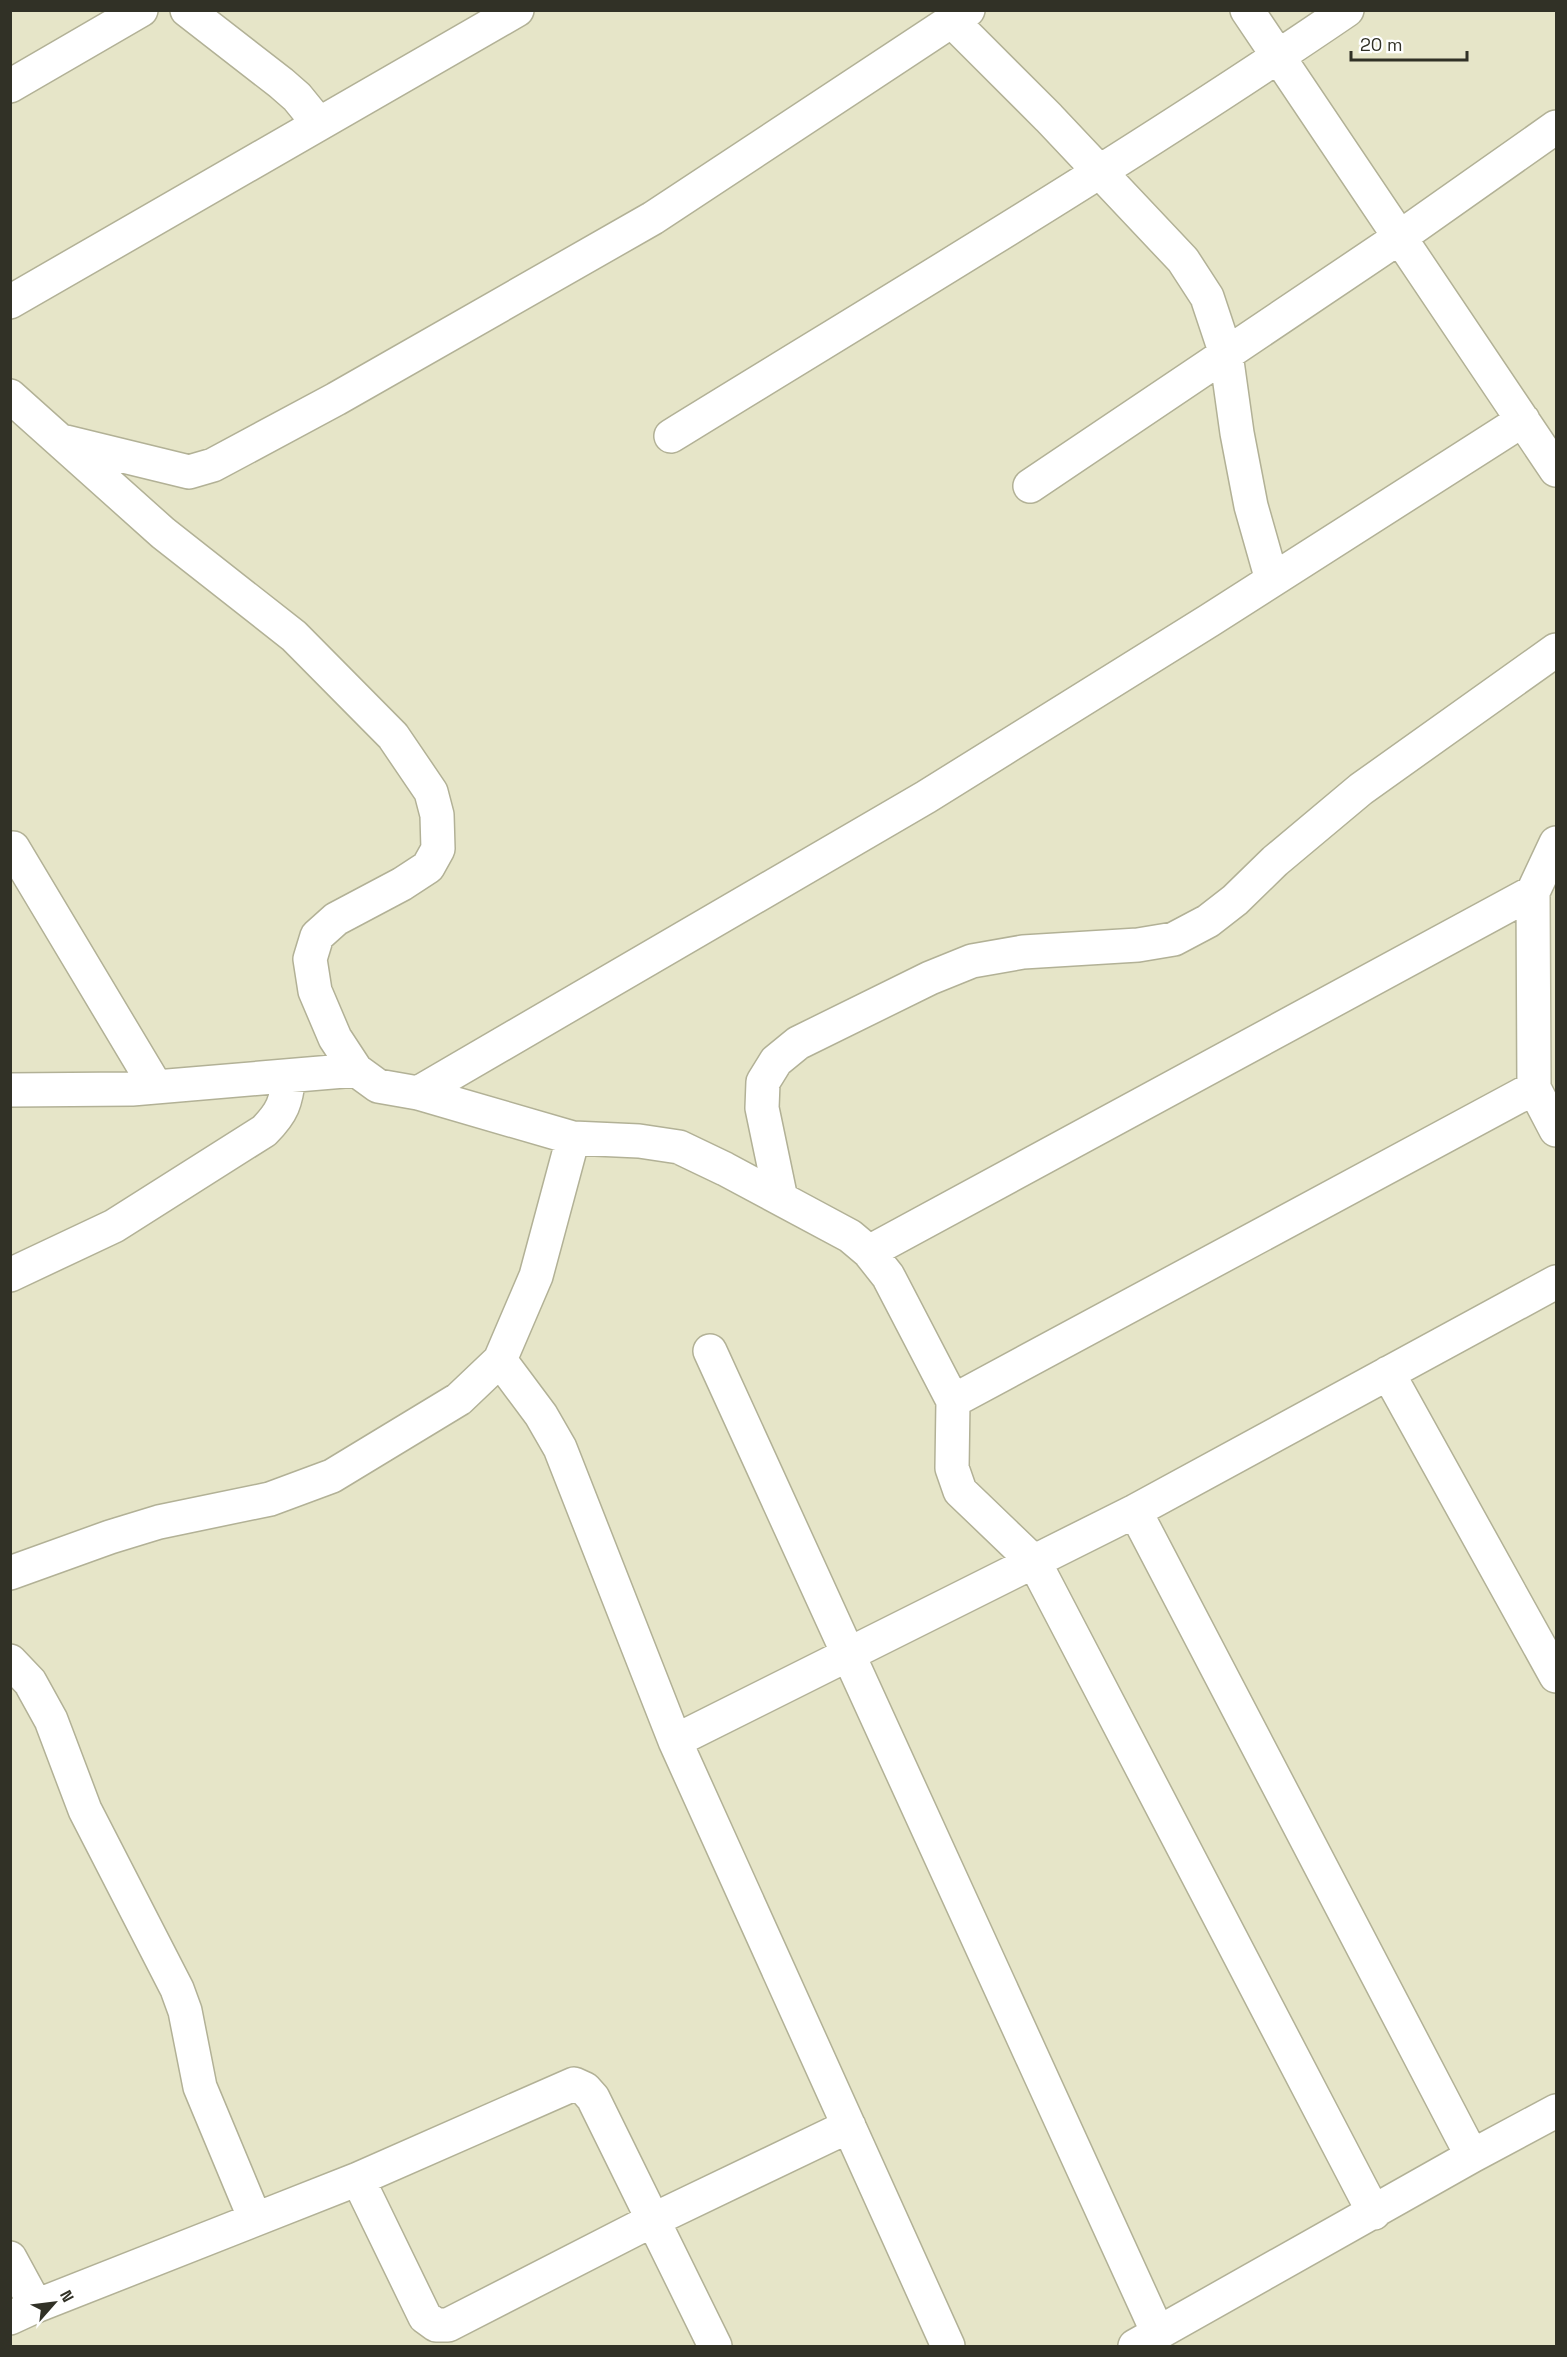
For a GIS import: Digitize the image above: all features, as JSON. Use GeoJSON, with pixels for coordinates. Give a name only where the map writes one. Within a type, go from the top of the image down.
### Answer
{"type":"FeatureCollection","features":[{"type":"Feature","properties":{"kind":"street"},"geometry":{"type":"LineString","coordinates":[[10,87],[141,10]]}},
{"type":"Feature","properties":{"kind":"street"},"geometry":{"type":"LineString","coordinates":[[187,10],[297,97],[319,124]]}},
{"type":"Feature","properties":{"kind":"street"},"geometry":{"type":"LineString","coordinates":[[10,302],[517,10]]}},
{"type":"Feature","properties":{"kind":"street"},"geometry":{"type":"LineString","coordinates":[[1247,10],[1557,470]]}},
{"type":"Feature","properties":{"kind":"street"},"geometry":{"type":"LineString","coordinates":[[671,436],[1100,171],[1279,57],[1347,10]]}},
{"type":"Feature","properties":{"kind":"street"},"geometry":{"type":"LineString","coordinates":[[63,441],[189,472],[213,465],[336,399],[653,218],[960,16],[1183,260],[1207,297],[1226,354],[1237,433],[1251,506],[1272,580]]}},
{"type":"Feature","properties":{"kind":"street"},"geometry":{"type":"LineString","coordinates":[[1030,486],[1400,237],[1557,127]]}},
{"type":"Feature","properties":{"kind":"street"},"geometry":{"type":"LineString","coordinates":[[10,396],[63,441],[163,533],[294,636],[393,736],[431,792],[437,815],[438,849],[428,867],[402,884],[336,919],[317,936],[310,959],[315,991],[335,1038],[356,1070],[378,1086],[418,1093],[573,1138],[639,1141],[679,1148],[850,1236],[869,1252],[888,1276],[952,1401],[952,1468],[960,1491],[1035,1563],[1374,2212]]}},
{"type":"Feature","properties":{"kind":"street"},"geometry":{"type":"LineString","coordinates":[[418,1093],[926,797],[1523,420]]}},
{"type":"Feature","properties":{"kind":"street"},"geometry":{"type":"LineString","coordinates":[[781,1199],[762,1108],[763,1082],[776,1061],[798,1043],[930,978],[972,961],[1023,952],[1138,945],[1174,939],[1208,921],[1235,900],[1275,861],[1361,789],[1557,650]]}},
{"type":"Feature","properties":{"kind":"street"},"geometry":{"type":"LineString","coordinates":[[1557,843],[1533,892],[1534,1088],[1557,1130]]}},
{"type":"Feature","properties":{"kind":"street"},"geometry":{"type":"LineString","coordinates":[[13,848],[156,1087]]}},
{"type":"Feature","properties":{"kind":"street"},"geometry":{"type":"LineString","coordinates":[[869,1252],[1533,892]]}},
{"type":"Feature","properties":{"kind":"street"},"geometry":{"type":"LineString","coordinates":[[10,1090],[132,1089],[356,1070]]}},
{"type":"Feature","properties":{"kind":"street"},"geometry":{"type":"LineString","coordinates":[[10,1275],[114,1226],[264,1131],[279,1117],[286,1101],[289,1076]]}},
{"type":"Feature","properties":{"kind":"street"},"geometry":{"type":"LineString","coordinates":[[952,1401],[1534,1088]]}},
{"type":"Feature","properties":{"kind":"street"},"geometry":{"type":"LineString","coordinates":[[10,1573],[159,1522],[270,1499],[332,1476],[459,1399],[500,1360],[536,1276],[573,1138]]}},
{"type":"Feature","properties":{"kind":"street"},"geometry":{"type":"LineString","coordinates":[[675,1741],[1135,1511],[1557,1282]]}},
{"type":"Feature","properties":{"kind":"street"},"geometry":{"type":"LineString","coordinates":[[710,1351],[848,1656],[1147,2340],[1557,2110]]}},
{"type":"Feature","properties":{"kind":"street"},"geometry":{"type":"LineString","coordinates":[[500,1360],[541,1415],[560,1448],[675,1741],[948,2346]]}},
{"type":"Feature","properties":{"kind":"street"},"geometry":{"type":"LineString","coordinates":[[1388,1373],[1557,1676]]}},
{"type":"Feature","properties":{"kind":"street"},"geometry":{"type":"LineString","coordinates":[[1135,1511],[1472,2156]]}},
{"type":"Feature","properties":{"kind":"street"},"geometry":{"type":"LineString","coordinates":[[10,1661],[30,1682],[51,1720],[85,1810],[177,1989],[185,2011],[200,2087],[255,2219]]}},
{"type":"Feature","properties":{"kind":"street"},"geometry":{"type":"LineString","coordinates":[[10,2258],[23,2312],[358,2179],[574,2084],[585,2089],[593,2098],[715,2346]]}},
{"type":"Feature","properties":{"kind":"street"},"geometry":{"type":"LineString","coordinates":[[358,2179],[425,2317],[435,2325],[448,2325],[653,2220],[849,2126]]}}]}
